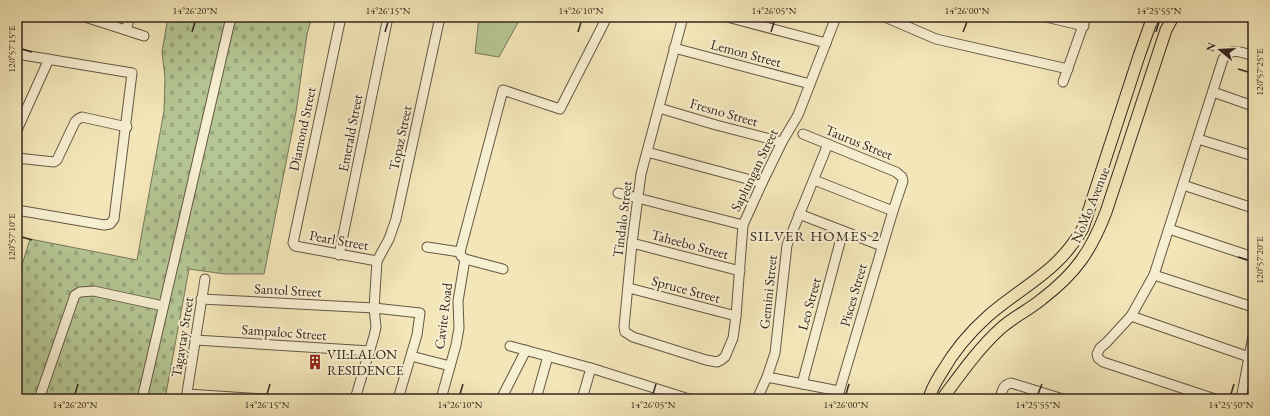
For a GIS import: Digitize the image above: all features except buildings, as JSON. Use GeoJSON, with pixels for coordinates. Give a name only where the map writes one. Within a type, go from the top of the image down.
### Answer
{"type":"FeatureCollection","features":[{"type":"Feature","properties":{"kind":"main road","name":"NoMo Avenue"},"geometry":{"type":"LineString","coordinates":[[929,399],[933,387],[950,357],[973,330],[989,315],[1047,272],[1060,260],[1075,242],[1083,228],[1139,56],[1154,17]]}},
{"type":"Feature","properties":{"kind":"main road","name":"NoMo Avenue"},"geometry":{"type":"LineString","coordinates":[[942,399],[966,367],[999,330],[1010,320],[1042,300],[1059,285],[1072,272],[1088,251],[1097,235],[1106,212],[1166,30],[1174,17]]}},
{"type":"Feature","properties":{"kind":"street"},"geometry":{"type":"LineString","coordinates":[[85,17],[144,36]]}},
{"type":"Feature","properties":{"kind":"street"},"geometry":{"type":"LineString","coordinates":[[126,30],[130,17]]}},
{"type":"Feature","properties":{"kind":"street"},"geometry":{"type":"LineString","coordinates":[[142,399],[231,17]]}},
{"type":"Feature","properties":{"kind":"street","name":"Diamond Street"},"geometry":{"type":"LineString","coordinates":[[295,246],[293,244],[293,239],[341,17]]}},
{"type":"Feature","properties":{"kind":"street","name":"Emerald Street"},"geometry":{"type":"LineString","coordinates":[[339,255],[388,17]]}},
{"type":"Feature","properties":{"kind":"street","name":"Topaz Street"},"geometry":{"type":"LineString","coordinates":[[377,261],[389,239],[396,219],[440,17]]}},
{"type":"Feature","properties":{"kind":"street","name":"Cavite Road"},"geometry":{"type":"LineString","coordinates":[[441,399],[459,328],[458,301],[462,256],[503,90],[560,109],[607,17]]}},
{"type":"Feature","properties":{"kind":"street","name":"Tindalo Street"},"geometry":{"type":"LineString","coordinates":[[683,17],[641,174],[632,243],[629,288],[624,327],[625,332],[628,335],[706,360],[717,362]]}},
{"type":"Feature","properties":{"kind":"street"},"geometry":{"type":"LineString","coordinates":[[727,17],[826,43]]}},
{"type":"Feature","properties":{"kind":"street","name":"Saplungan Street"},"geometry":{"type":"LineString","coordinates":[[717,362],[725,356],[733,338],[743,225],[782,142],[798,116],[836,17]]}},
{"type":"Feature","properties":{"kind":"street"},"geometry":{"type":"LineString","coordinates":[[885,17],[936,39],[1068,69]]}},
{"type":"Feature","properties":{"kind":"street"},"geometry":{"type":"LineString","coordinates":[[1046,17],[1085,21],[1063,82]]}},
{"type":"Feature","properties":{"kind":"street","name":"Lemon Street"},"geometry":{"type":"LineString","coordinates":[[674,48],[810,84]]}},
{"type":"Feature","properties":{"kind":"street"},"geometry":{"type":"LineString","coordinates":[[1215,399],[1103,362],[1098,358],[1098,354],[1100,348],[1131,316],[1154,275],[1226,55],[1229,52],[1238,51],[1253,56]]}},
{"type":"Feature","properties":{"kind":"street"},"geometry":{"type":"LineString","coordinates":[[17,54],[132,73],[127,127],[114,219],[110,224],[104,225],[17,210]]}},
{"type":"Feature","properties":{"kind":"street"},"geometry":{"type":"LineString","coordinates":[[17,130],[49,59]]}},
{"type":"Feature","properties":{"kind":"street"},"geometry":{"type":"LineString","coordinates":[[1213,92],[1253,106]]}},
{"type":"Feature","properties":{"kind":"street","name":"Fresno Street"},"geometry":{"type":"LineString","coordinates":[[659,108],[782,142]]}},
{"type":"Feature","properties":{"kind":"street"},"geometry":{"type":"LineString","coordinates":[[17,158],[54,162],[57,160],[75,122],[78,119],[82,118],[127,127]]}},
{"type":"Feature","properties":{"kind":"street","name":"Taurus Street"},"geometry":{"type":"LineString","coordinates":[[803,134],[896,172],[902,177]]}},
{"type":"Feature","properties":{"kind":"street"},"geometry":{"type":"LineString","coordinates":[[1198,139],[1253,156]]}},
{"type":"Feature","properties":{"kind":"street","name":"Gemini Street"},"geometry":{"type":"LineString","coordinates":[[757,399],[767,377],[775,353],[788,245],[828,144]]}},
{"type":"Feature","properties":{"kind":"street"},"geometry":{"type":"LineString","coordinates":[[647,152],[762,183]]}},
{"type":"Feature","properties":{"kind":"street","name":"Pisces Street"},"geometry":{"type":"LineString","coordinates":[[838,395],[882,246],[903,181],[902,177]]}},
{"type":"Feature","properties":{"kind":"street"},"geometry":{"type":"LineString","coordinates":[[814,180],[893,211]]}},
{"type":"Feature","properties":{"kind":"street"},"geometry":{"type":"LineString","coordinates":[[1183,185],[1253,208]]}},
{"type":"Feature","properties":{"kind":"street"},"geometry":{"type":"LineString","coordinates":[[618,193],[743,225]]}},
{"type":"Feature","properties":{"kind":"street"},"geometry":{"type":"LineString","coordinates":[[799,214],[882,246]]}},
{"type":"Feature","properties":{"kind":"street"},"geometry":{"type":"LineString","coordinates":[[1169,229],[1253,257]]}},
{"type":"Feature","properties":{"kind":"street","name":"Leo Street"},"geometry":{"type":"LineString","coordinates":[[802,384],[843,231]]}},
{"type":"Feature","properties":{"kind":"street","name":"Taheebo Street"},"geometry":{"type":"LineString","coordinates":[[632,243],[740,271]]}},
{"type":"Feature","properties":{"kind":"street","name":"Pearl Street"},"geometry":{"type":"LineString","coordinates":[[295,246],[377,261]]}},
{"type":"Feature","properties":{"kind":"street"},"geometry":{"type":"LineString","coordinates":[[427,247],[503,269]]}},
{"type":"Feature","properties":{"kind":"street"},"geometry":{"type":"LineString","coordinates":[[355,399],[376,327],[374,308],[375,272],[377,261]]}},
{"type":"Feature","properties":{"kind":"street"},"geometry":{"type":"LineString","coordinates":[[1154,275],[1253,307]]}},
{"type":"Feature","properties":{"kind":"street","name":"Tagaytay Street"},"geometry":{"type":"LineString","coordinates":[[187,397],[205,279]]}},
{"type":"Feature","properties":{"kind":"street","name":"Spruce Street"},"geometry":{"type":"LineString","coordinates":[[629,288],[736,316]]}},
{"type":"Feature","properties":{"kind":"street"},"geometry":{"type":"LineString","coordinates":[[39,399],[75,295],[80,292],[94,291],[163,306]]}},
{"type":"Feature","properties":{"kind":"street","name":"Santol Street"},"geometry":{"type":"LineString","coordinates":[[201,299],[374,308],[420,313],[417,335],[411,356]]}},
{"type":"Feature","properties":{"kind":"street"},"geometry":{"type":"LineString","coordinates":[[1131,316],[1249,357]]}},
{"type":"Feature","properties":{"kind":"street"},"geometry":{"type":"LineString","coordinates":[[1241,399],[1253,336]]}},
{"type":"Feature","properties":{"kind":"street","name":"Sampaloc Street"},"geometry":{"type":"LineString","coordinates":[[195,340],[370,351]]}},
{"type":"Feature","properties":{"kind":"street"},"geometry":{"type":"LineString","coordinates":[[510,346],[590,368],[689,399]]}},
{"type":"Feature","properties":{"kind":"street"},"geometry":{"type":"LineString","coordinates":[[501,399],[526,350]]}},
{"type":"Feature","properties":{"kind":"street"},"geometry":{"type":"LineString","coordinates":[[398,399],[411,356],[450,366]]}},
{"type":"Feature","properties":{"kind":"street"},"geometry":{"type":"LineString","coordinates":[[536,399],[548,356]]}},
{"type":"Feature","properties":{"kind":"street"},"geometry":{"type":"LineString","coordinates":[[582,399],[590,368]]}},
{"type":"Feature","properties":{"kind":"street"},"geometry":{"type":"LineString","coordinates":[[767,377],[802,384],[838,395]]}},
{"type":"Feature","properties":{"kind":"street"},"geometry":{"type":"LineString","coordinates":[[1000,399],[1004,387],[1006,384],[1010,383],[1063,399]]}},
{"type":"Feature","properties":{"kind":"street"},"geometry":{"type":"LineString","coordinates":[[187,397],[265,399]]}},
{"type":"Feature","properties":{"kind":"green space"},"geometry":{"type":"Polygon","coordinates":[[[168,17],[312,17],[307,34],[296,112],[264,274],[225,274],[189,269],[165,399],[17,399],[17,281],[30,239],[137,260],[164,111],[165,77],[162,52],[168,17]]]}},
{"type":"Feature","properties":{"kind":"green space"},"geometry":{"type":"Polygon","coordinates":[[[479,17],[521,17],[499,57],[475,53],[479,17]]]}},
{"type":"Feature","properties":{"kind":"place","name":"VILLALON RESIDENCE"},"geometry":{"type":"Point","coordinates":[315,362]}},
{"type":"Feature","properties":{"kind":"district","name":"SILVER HOMES 2"},"geometry":{"type":"Point","coordinates":[815,235]}}]}
